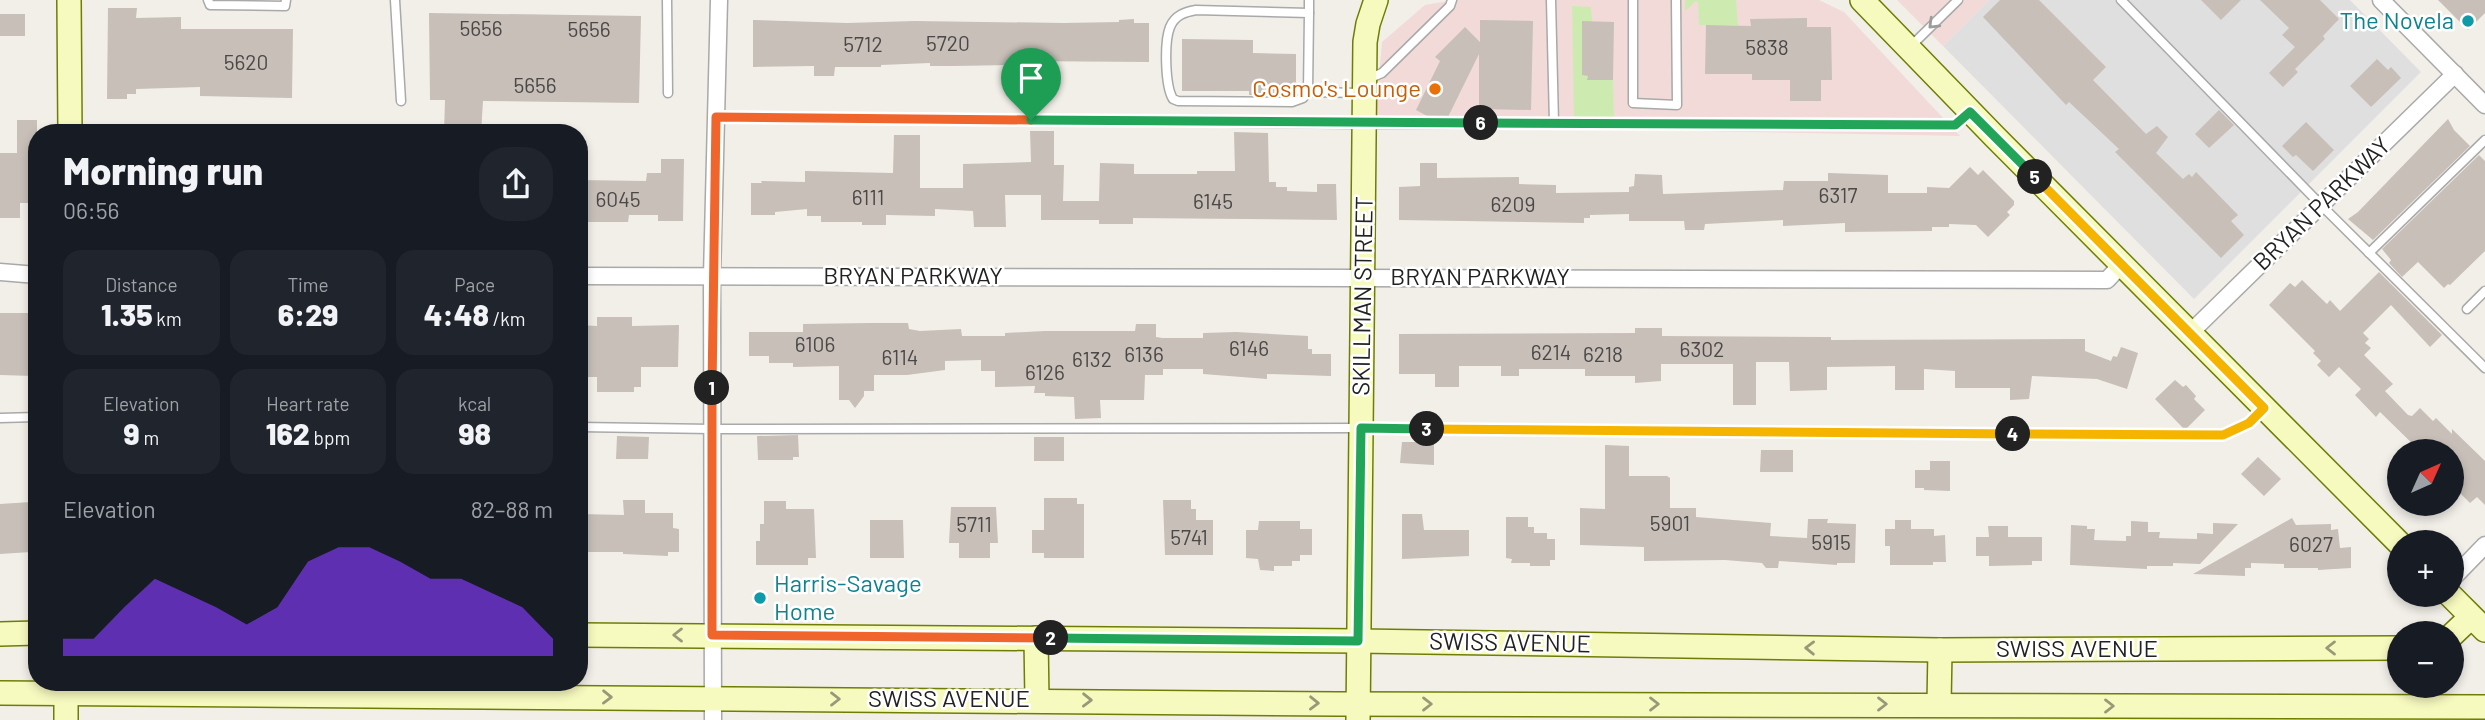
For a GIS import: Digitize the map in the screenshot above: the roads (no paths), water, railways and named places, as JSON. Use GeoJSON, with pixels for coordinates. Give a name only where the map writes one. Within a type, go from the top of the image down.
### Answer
{"type":"FeatureCollection","features":[{"type":"Feature","properties":{"kind":"street"},"geometry":{"type":"LineString","coordinates":[[69,0],[70,124]]}},
{"type":"Feature","properties":{"kind":"street"},"geometry":{"type":"LineString","coordinates":[[713,709],[712,276],[719,0]]}},
{"type":"Feature","properties":{"kind":"street","name":"SKILLMAN STREET"},"geometry":{"type":"LineString","coordinates":[[1358,712],[1365,42],[1376,0]]}},
{"type":"Feature","properties":{"kind":"street"},"geometry":{"type":"LineString","coordinates":[[1862,0],[2387,532]]}},
{"type":"Feature","properties":{"kind":"street"},"geometry":{"type":"LineString","coordinates":[[2381,0],[2485,106]]}},
{"type":"Feature","properties":{"kind":"street","name":"BRYAN PARKWAY"},"geometry":{"type":"LineString","coordinates":[[2190,333],[2455,74]]}},
{"type":"Feature","properties":{"kind":"street","name":"BRYAN PARKWAY"},"geometry":{"type":"LineString","coordinates":[[588,276],[2107,280],[2122,264]]}},
{"type":"Feature","properties":{"kind":"street"},"geometry":{"type":"LineString","coordinates":[[0,272],[28,274]]}},
{"type":"Feature","properties":{"kind":"street"},"geometry":{"type":"LineString","coordinates":[[2464,567],[2485,545]]}},
{"type":"Feature","properties":{"kind":"street"},"geometry":{"type":"LineString","coordinates":[[2462,607],[2478,623]]}},
{"type":"Feature","properties":{"kind":"street"},"geometry":{"type":"LineString","coordinates":[[0,634],[28,634]]}},
{"type":"Feature","properties":{"kind":"street","name":"SWISS AVENUE"},"geometry":{"type":"LineString","coordinates":[[588,635],[1358,641],[1940,650],[2387,648]]}},
{"type":"Feature","properties":{"kind":"street"},"geometry":{"type":"LineString","coordinates":[[1037,638],[1037,700]]}},
{"type":"Feature","properties":{"kind":"street"},"geometry":{"type":"LineString","coordinates":[[1938,704],[1940,650]]}},
{"type":"Feature","properties":{"kind":"street","name":"SWISS AVENUE"},"geometry":{"type":"LineString","coordinates":[[0,694],[33,691]]}},
{"type":"Feature","properties":{"kind":"street"},"geometry":{"type":"LineString","coordinates":[[66,691],[66,720]]}},
{"type":"Feature","properties":{"kind":"street","name":"SWISS AVENUE"},"geometry":{"type":"LineString","coordinates":[[421,691],[713,709],[1037,700],[1358,712],[1938,704],[2485,707]]}},
{"type":"Feature","properties":{"kind":"lane"},"geometry":{"type":"LineString","coordinates":[[208,0],[209,5],[285,6],[286,0]]}},
{"type":"Feature","properties":{"kind":"lane"},"geometry":{"type":"LineString","coordinates":[[395,0],[401,101]]}},
{"type":"Feature","properties":{"kind":"lane"},"geometry":{"type":"LineString","coordinates":[[667,0],[668,93]]}},
{"type":"Feature","properties":{"kind":"lane"},"geometry":{"type":"LineString","coordinates":[[1309,0],[1309,13],[1308,92],[1303,98],[1292,102],[1173,99],[1167,82],[1167,39],[1170,27],[1182,13],[1226,5],[1309,13]]}},
{"type":"Feature","properties":{"kind":"lane"},"geometry":{"type":"LineString","coordinates":[[1308,92],[1365,87],[1450,6],[1452,0]]}},
{"type":"Feature","properties":{"kind":"lane"},"geometry":{"type":"LineString","coordinates":[[1551,0],[1554,123]]}},
{"type":"Feature","properties":{"kind":"lane"},"geometry":{"type":"LineString","coordinates":[[1633,0],[1633,103],[1677,105],[1676,0]]}},
{"type":"Feature","properties":{"kind":"lane"},"geometry":{"type":"LineString","coordinates":[[1908,48],[1958,0]]}},
{"type":"Feature","properties":{"kind":"lane"},"geometry":{"type":"LineString","coordinates":[[2121,0],[2485,368]]}},
{"type":"Feature","properties":{"kind":"lane"},"geometry":{"type":"LineString","coordinates":[[716,117],[1365,124],[1955,125],[1970,112]]}},
{"type":"Feature","properties":{"kind":"lane"},"geometry":{"type":"LineString","coordinates":[[2369,253],[2485,140]]}},
{"type":"Feature","properties":{"kind":"lane"},"geometry":{"type":"LineString","coordinates":[[2466,309],[2485,291]]}},
{"type":"Feature","properties":{"kind":"lane"},"geometry":{"type":"LineString","coordinates":[[588,427],[1361,428],[2223,435],[2249,423],[2264,408]]}},
{"type":"Feature","properties":{"kind":"lane"},"geometry":{"type":"LineString","coordinates":[[0,418],[28,417]]}},
{"type":"Feature","properties":{"kind":"place","name":"The Novela"},"geometry":{"type":"Point","coordinates":[2468,21]}},
{"type":"Feature","properties":{"kind":"place","name":"Cosmo's Lounge"},"geometry":{"type":"Point","coordinates":[1435,89]}},
{"type":"Feature","properties":{"kind":"place","name":"Harris-Savage Home"},"geometry":{"type":"Point","coordinates":[760,598]}}]}
